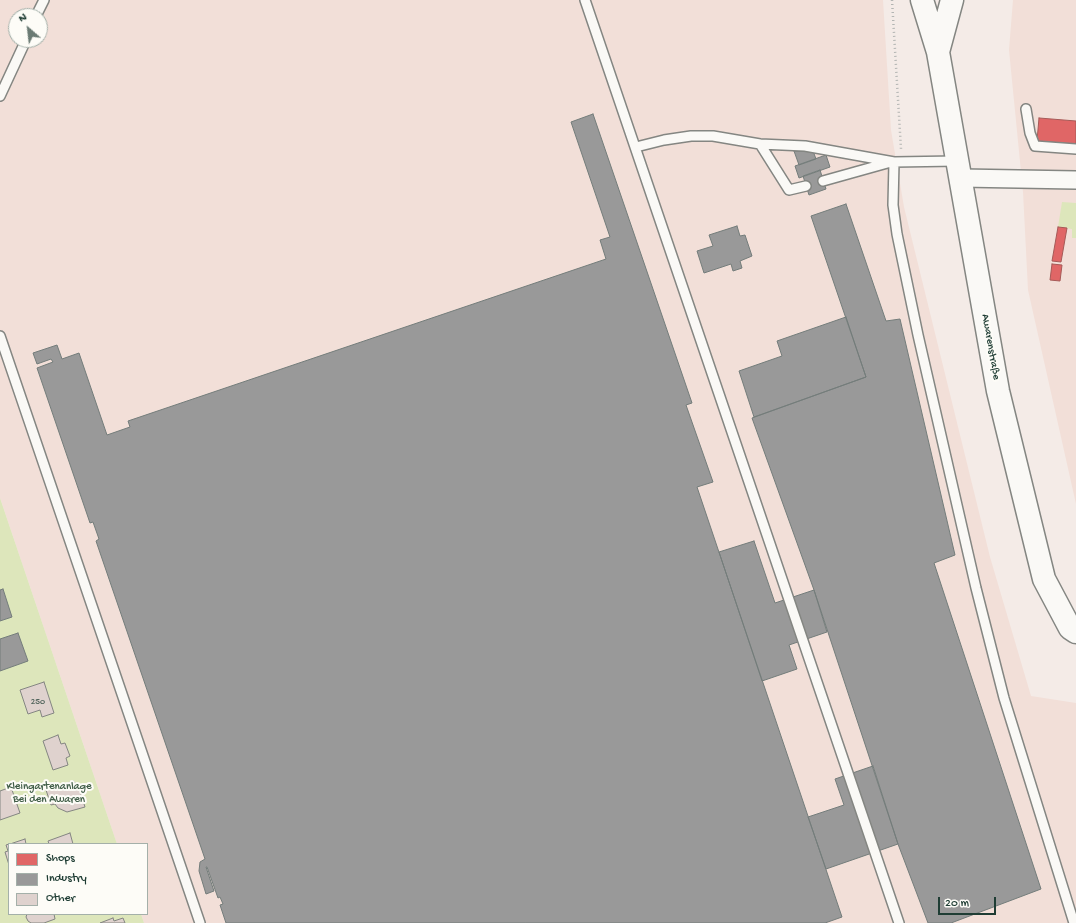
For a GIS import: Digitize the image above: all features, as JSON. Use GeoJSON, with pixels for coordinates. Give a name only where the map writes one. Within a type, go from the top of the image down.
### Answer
{"type":"FeatureCollection","features":[{"type":"Feature","properties":{"kind":"street","name":"Awarenstraße"},"geometry":{"type":"LineString","coordinates":[[922,0],[938,52],[998,391],[1044,579],[1070,628],[1076,632]]}},
{"type":"Feature","properties":{"kind":"street","name":"Awarenstraße"},"geometry":{"type":"LineString","coordinates":[[938,52],[952,0]]}},
{"type":"Feature","properties":{"kind":"street"},"geometry":{"type":"LineString","coordinates":[[960,170],[1076,180]]}},
{"type":"Feature","properties":{"kind":"lane"},"geometry":{"type":"LineString","coordinates":[[585,0],[899,923]]}},
{"type":"Feature","properties":{"kind":"lane"},"geometry":{"type":"LineString","coordinates":[[0,96],[22,48]]}},
{"type":"Feature","properties":{"kind":"lane"},"geometry":{"type":"LineString","coordinates":[[1026,109],[1030,133],[1036,146],[1076,149]]}},
{"type":"Feature","properties":{"kind":"lane"},"geometry":{"type":"LineString","coordinates":[[636,147],[664,140],[691,136],[713,136],[760,144],[805,146],[898,162],[960,170]]}},
{"type":"Feature","properties":{"kind":"lane"},"geometry":{"type":"LineString","coordinates":[[760,144],[789,190],[806,186]]}},
{"type":"Feature","properties":{"kind":"lane"},"geometry":{"type":"LineString","coordinates":[[823,181],[898,162]]}},
{"type":"Feature","properties":{"kind":"lane"},"geometry":{"type":"LineString","coordinates":[[898,162],[893,205],[897,234],[920,343],[976,588],[1004,698],[1074,923]]}},
{"type":"Feature","properties":{"kind":"lane"},"geometry":{"type":"LineString","coordinates":[[0,336],[200,923]]}},
{"type":"Feature","properties":{"kind":"path"},"geometry":{"type":"LineString","coordinates":[[892,0],[898,162]]}},
{"type":"Feature","properties":{"kind":"shaded area"},"geometry":{"type":"Polygon","coordinates":[[[0,0],[883,0],[891,130],[904,207],[990,557],[1031,696],[1076,703],[1076,923],[144,923],[141,915],[148,915],[148,843],[117,843],[0,498],[0,0]]]}},
{"type":"Feature","properties":{"kind":"shaded area"},"geometry":{"type":"Polygon","coordinates":[[[1013,0],[1076,0],[1076,504],[1028,290],[1023,192],[1009,50],[1013,0]]]}},
{"type":"Feature","properties":{"kind":"green space"},"geometry":{"type":"Polygon","coordinates":[[[1062,202],[1076,203],[1076,238],[1072,238],[1072,229],[1058,227],[1062,202]]]}},
{"type":"Feature","properties":{"kind":"green space","name":"Kleingartenanlage Bei den Awaren"},"geometry":{"type":"Polygon","coordinates":[[[0,498],[117,843],[8,843],[8,915],[141,915],[144,923],[0,923],[0,498]]]}},
{"type":"Feature","properties":{"kind":"building: Shops"},"geometry":{"type":"Polygon","coordinates":[[[1039,118],[1076,121],[1076,144],[1037,141],[1039,118]]]}},
{"type":"Feature","properties":{"kind":"building: Shops"},"geometry":{"type":"Polygon","coordinates":[[[1058,227],[1067,228],[1061,262],[1052,261],[1058,227]]]}},
{"type":"Feature","properties":{"kind":"building: Shops"},"geometry":{"type":"Polygon","coordinates":[[[1052,264],[1062,265],[1060,281],[1050,280],[1052,264]]]}},
{"type":"Feature","properties":{"kind":"building: Industry"},"geometry":{"type":"Polygon","coordinates":[[[593,114],[692,403],[686,405],[713,482],[697,487],[842,917],[825,923],[226,923],[220,905],[223,904],[220,897],[218,898],[207,867],[214,891],[206,894],[199,871],[200,862],[205,859],[96,541],[99,539],[93,522],[90,523],[37,368],[53,362],[51,359],[37,364],[33,353],[57,345],[62,359],[79,353],[107,435],[130,427],[128,421],[606,259],[600,240],[610,237],[571,122],[593,114]]]}},
{"type":"Feature","properties":{"kind":"building: Industry"},"geometry":{"type":"Polygon","coordinates":[[[794,151],[813,151],[816,159],[799,165],[794,151]]]}},
{"type":"Feature","properties":{"kind":"building: Industry"},"geometry":{"type":"Polygon","coordinates":[[[826,155],[830,167],[799,178],[795,166],[826,155]]]}},
{"type":"Feature","properties":{"kind":"building: Industry"},"geometry":{"type":"Polygon","coordinates":[[[820,170],[826,189],[809,195],[803,176],[820,170]]]}},
{"type":"Feature","properties":{"kind":"building: Industry"},"geometry":{"type":"Polygon","coordinates":[[[846,204],[886,321],[900,319],[955,555],[934,563],[1041,889],[951,923],[928,923],[898,844],[814,590],[752,418],[866,377],[811,216],[846,204]]]}},
{"type":"Feature","properties":{"kind":"building: Industry"},"geometry":{"type":"Polygon","coordinates":[[[737,226],[740,236],[745,235],[752,256],[740,261],[742,268],[733,271],[731,264],[704,273],[697,251],[713,246],[709,235],[737,226]]]}},
{"type":"Feature","properties":{"kind":"building: Industry"},"geometry":{"type":"Polygon","coordinates":[[[846,317],[866,377],[754,417],[739,371],[782,356],[777,341],[846,317]]]}},
{"type":"Feature","properties":{"kind":"building: Industry"},"geometry":{"type":"Polygon","coordinates":[[[754,541],[775,603],[814,590],[827,632],[789,645],[797,669],[762,681],[719,552],[754,541]]]}},
{"type":"Feature","properties":{"kind":"building: Industry"},"geometry":{"type":"Polygon","coordinates":[[[3,589],[12,617],[0,621],[0,590],[3,589]]]}},
{"type":"Feature","properties":{"kind":"building: Industry"},"geometry":{"type":"Polygon","coordinates":[[[18,633],[28,661],[0,671],[0,639],[18,633]]]}},
{"type":"Feature","properties":{"kind":"building: Industry"},"geometry":{"type":"Polygon","coordinates":[[[873,766],[898,844],[826,869],[808,817],[844,805],[835,779],[873,766]]]}},
{"type":"Feature","properties":{"kind":"building: Other"},"geometry":{"type":"Polygon","coordinates":[[[44,682],[54,713],[42,717],[40,710],[28,714],[20,690],[44,682]]]}},
{"type":"Feature","properties":{"kind":"building: Other"},"geometry":{"type":"Polygon","coordinates":[[[58,735],[61,744],[65,743],[70,756],[66,758],[68,765],[53,770],[43,741],[58,735]]]}},
{"type":"Feature","properties":{"kind":"building: Other"},"geometry":{"type":"Polygon","coordinates":[[[73,781],[78,785],[85,807],[67,812],[58,808],[55,804],[51,805],[46,790],[73,781]]]}},
{"type":"Feature","properties":{"kind":"building: Other"},"geometry":{"type":"Polygon","coordinates":[[[11,787],[20,813],[0,820],[0,791],[11,787]]]}},
{"type":"Feature","properties":{"kind":"building: Other"},"geometry":{"type":"Polygon","coordinates":[[[70,833],[73,843],[49,843],[48,841],[70,833]]]}},
{"type":"Feature","properties":{"kind":"building: Other"},"geometry":{"type":"Polygon","coordinates":[[[25,839],[26,843],[13,843],[25,839]]]}},
{"type":"Feature","properties":{"kind":"building: Other"},"geometry":{"type":"Polygon","coordinates":[[[8,851],[8,862],[5,852],[8,851]]]}},
{"type":"Feature","properties":{"kind":"building: Other"},"geometry":{"type":"Polygon","coordinates":[[[27,915],[54,915],[55,919],[44,923],[31,923],[26,917],[27,915]]]}},
{"type":"Feature","properties":{"kind":"building: Other"},"geometry":{"type":"Polygon","coordinates":[[[113,918],[114,921],[123,918],[125,923],[100,923],[113,918]]]}}]}
